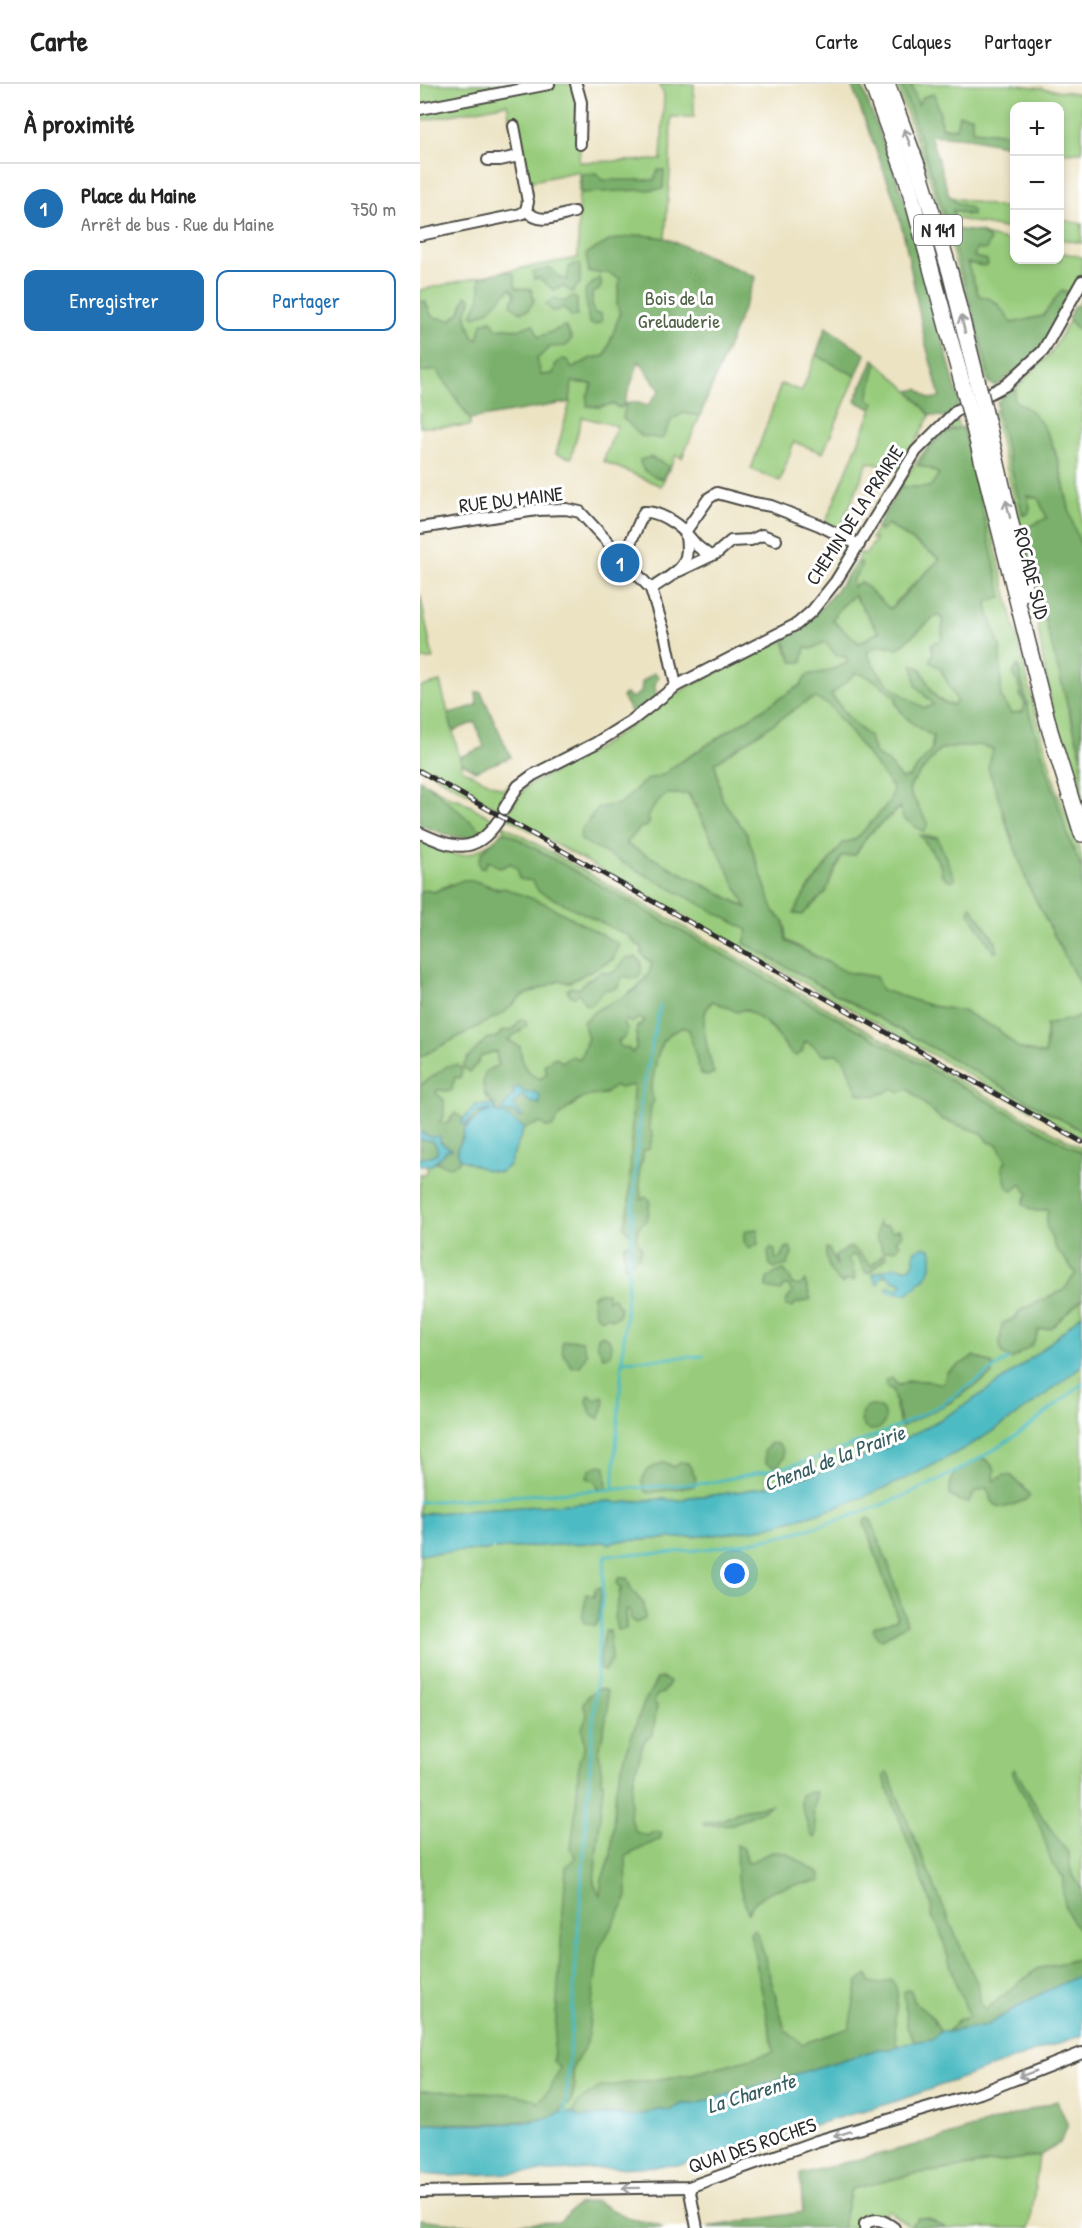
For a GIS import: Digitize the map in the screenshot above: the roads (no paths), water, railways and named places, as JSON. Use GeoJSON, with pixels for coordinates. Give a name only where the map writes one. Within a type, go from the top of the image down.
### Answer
{"type":"FeatureCollection","features":[{"type":"Feature","properties":{"kind":"highway","name":"N 141"},"geometry":{"type":"LineString","coordinates":[[872,84],[907,180],[970,383]]}},
{"type":"Feature","properties":{"kind":"highway","name":"N 141"},"geometry":{"type":"LineString","coordinates":[[887,84],[921,173],[950,272],[970,383]]}},
{"type":"Feature","properties":{"kind":"highway","name":"ROCADE SUD"},"geometry":{"type":"LineString","coordinates":[[970,383],[1050,731],[1082,834]]}},
{"type":"Feature","properties":{"kind":"street"},"geometry":{"type":"LineString","coordinates":[[420,109],[549,84]]}},
{"type":"Feature","properties":{"kind":"street"},"geometry":{"type":"LineString","coordinates":[[576,84],[580,102],[580,144]]}},
{"type":"Feature","properties":{"kind":"street"},"geometry":{"type":"LineString","coordinates":[[420,235],[526,210],[528,202],[514,126]]}},
{"type":"Feature","properties":{"kind":"street"},"geometry":{"type":"LineString","coordinates":[[488,160],[519,156]]}},
{"type":"Feature","properties":{"kind":"street"},"geometry":{"type":"LineString","coordinates":[[526,210],[536,220],[574,212]]}},
{"type":"Feature","properties":{"kind":"street","name":"CHEMIN DE LA PRAIRIE"},"geometry":{"type":"LineString","coordinates":[[504,809],[525,780],[596,743],[631,721],[676,686],[797,624],[836,581],[916,451],[957,411],[1006,385],[1043,351],[1082,281]]}},
{"type":"Feature","properties":{"kind":"street"},"geometry":{"type":"LineString","coordinates":[[674,574],[685,562],[688,554],[685,532],[709,498],[717,493],[771,506],[819,525],[859,545]]}},
{"type":"Feature","properties":{"kind":"street","name":"RUE DU MAINE"},"geometry":{"type":"LineString","coordinates":[[420,528],[530,511],[574,510],[585,516],[651,589],[666,638],[676,686]]}},
{"type":"Feature","properties":{"kind":"street"},"geometry":{"type":"LineString","coordinates":[[622,556],[644,512],[651,512],[666,519],[685,532],[710,556]]}},
{"type":"Feature","properties":{"kind":"street"},"geometry":{"type":"LineString","coordinates":[[651,589],[674,574],[710,556],[731,541],[751,540],[762,535],[776,540]]}},
{"type":"Feature","properties":{"kind":"street"},"geometry":{"type":"LineString","coordinates":[[420,833],[448,844],[466,846],[485,838],[498,821]]}},
{"type":"Feature","properties":{"kind":"street","name":"QUAI DES ROCHES"},"geometry":{"type":"LineString","coordinates":[[420,2192],[689,2187],[817,2141],[980,2093],[1082,2053]]}},
{"type":"Feature","properties":{"kind":"street"},"geometry":{"type":"LineString","coordinates":[[689,2187],[697,2228]]}},
{"type":"Feature","properties":{"kind":"street"},"geometry":{"type":"LineString","coordinates":[[866,2228],[865,2224],[874,2219],[884,2220],[894,2228]]}},
{"type":"Feature","properties":{"kind":"water"},"geometry":{"type":"Polygon","coordinates":[[[518,1087],[526,1093],[535,1092],[540,1096],[540,1104],[530,1102],[522,1095],[513,1105],[523,1117],[519,1118],[515,1113],[506,1111],[504,1114],[524,1128],[509,1165],[501,1172],[486,1170],[460,1159],[457,1149],[463,1138],[464,1130],[480,1115],[492,1110],[476,1113],[465,1125],[462,1123],[463,1119],[476,1105],[494,1105],[496,1112],[502,1114],[503,1108],[514,1095],[513,1089],[518,1087]]]}},
{"type":"Feature","properties":{"kind":"water"},"geometry":{"type":"Polygon","coordinates":[[[420,1132],[431,1137],[440,1136],[440,1142],[451,1149],[432,1165],[420,1166],[420,1158],[437,1153],[437,1148],[433,1141],[420,1139],[420,1132]]]}},
{"type":"Feature","properties":{"kind":"water"},"geometry":{"type":"Polygon","coordinates":[[[923,1247],[931,1248],[932,1263],[926,1278],[918,1283],[917,1287],[906,1294],[889,1292],[886,1288],[901,1287],[901,1282],[892,1280],[885,1274],[879,1279],[879,1284],[876,1283],[873,1274],[895,1266],[904,1269],[911,1267],[914,1262],[914,1251],[923,1247]]]}},
{"type":"Feature","properties":{"kind":"water"},"geometry":{"type":"Polygon","coordinates":[[[1082,1314],[1082,1365],[1054,1388],[996,1429],[934,1465],[834,1508],[767,1527],[725,1534],[619,1541],[609,1544],[604,1542],[420,1554],[420,1514],[612,1501],[617,1503],[662,1499],[681,1500],[791,1481],[837,1467],[926,1428],[968,1403],[1008,1376],[1082,1314]]]}},
{"type":"Feature","properties":{"kind":"water","name":"La Charente"},"geometry":{"type":"Polygon","coordinates":[[[1082,1975],[1082,2035],[897,2101],[681,2165],[449,2176],[420,2174],[420,2124],[513,2123],[532,2121],[559,2112],[573,2113],[579,2117],[620,2114],[631,2117],[660,2110],[669,2111],[682,2104],[696,2104],[879,2049],[890,2049],[905,2043],[933,2039],[940,2031],[947,2032],[988,2025],[1030,1999],[1082,1975]]]}},
{"type":"Feature","properties":{"kind":"waterway"},"geometry":{"type":"LineString","coordinates":[[613,1490],[641,1098],[660,1006]]}},
{"type":"Feature","properties":{"kind":"waterway"},"geometry":{"type":"LineString","coordinates":[[622,1361],[703,1356]]}},
{"type":"Feature","properties":{"kind":"waterway","name":"Chenal de la Prairie"},"geometry":{"type":"LineString","coordinates":[[420,1502],[708,1483],[790,1466],[828,1455],[895,1428],[941,1405],[1008,1359]]}},
{"type":"Feature","properties":{"kind":"waterway"},"geometry":{"type":"LineString","coordinates":[[565,2115],[606,1555],[692,1551],[759,1541],[798,1532],[877,1507],[915,1491],[988,1454],[1029,1426],[1082,1384]]}},
{"type":"Feature","properties":{"kind":"railway"},"geometry":{"type":"LineString","coordinates":[[420,771],[1082,1142]]}},
{"type":"Feature","properties":{"kind":"place","name":"Place du Maine"},"geometry":{"type":"Point","coordinates":[620,563]}},
{"type":"Feature","properties":{"kind":"park label","name":"Bois de la Grelauderie"},"geometry":{"type":"Point","coordinates":[679,308]}}]}
